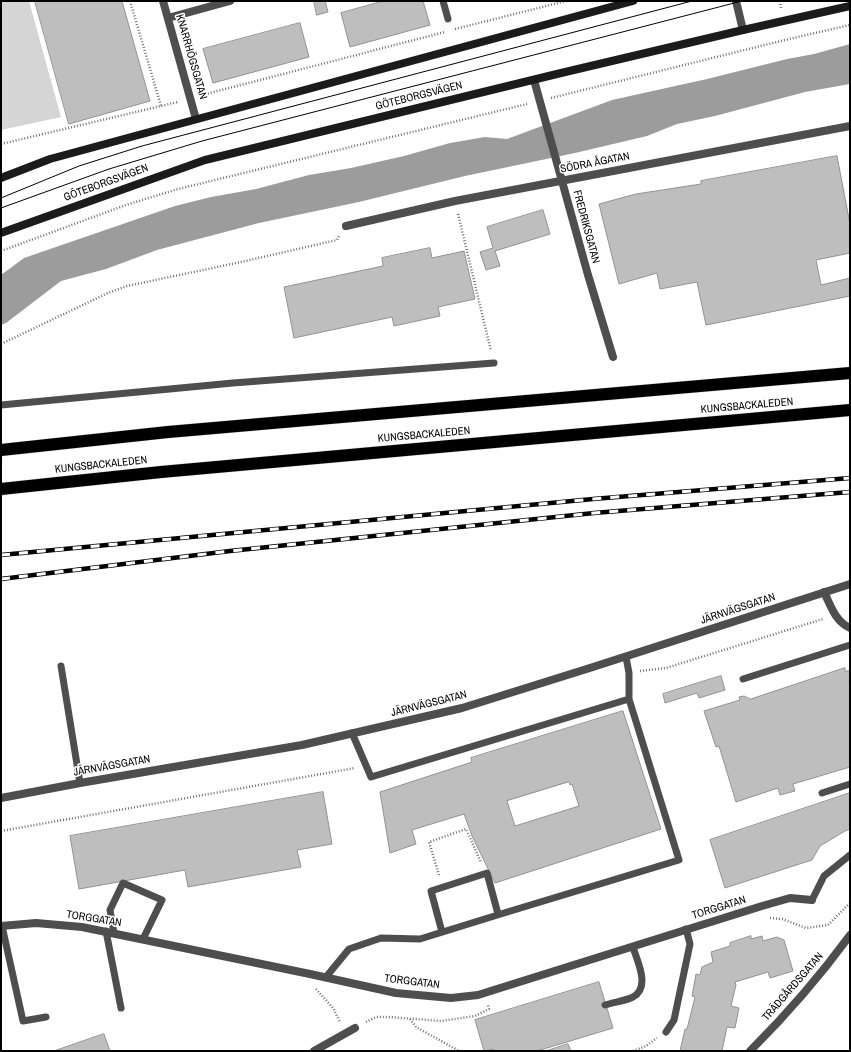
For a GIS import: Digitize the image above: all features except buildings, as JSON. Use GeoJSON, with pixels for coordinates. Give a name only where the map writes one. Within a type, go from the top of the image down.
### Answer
{"type":"FeatureCollection","features":[{"type":"Feature","properties":{"kind":"highway"},"geometry":{"type":"LineString","coordinates":[[1,450],[168,432],[850,373]]}},
{"type":"Feature","properties":{"kind":"highway","name":"KUNGSBACKALEDEN"},"geometry":{"type":"LineString","coordinates":[[1,489],[177,470],[850,410]]}},
{"type":"Feature","properties":{"kind":"main road"},"geometry":{"type":"LineString","coordinates":[[1,178],[50,159],[633,1]]}},
{"type":"Feature","properties":{"kind":"main road","name":"GÖTEBORGSVÄGEN"},"geometry":{"type":"LineString","coordinates":[[1,233],[205,160],[743,30],[850,6]]}},
{"type":"Feature","properties":{"kind":"street","name":"KNARRHÖGSGATAN"},"geometry":{"type":"LineString","coordinates":[[163,1],[196,119]]}},
{"type":"Feature","properties":{"kind":"street"},"geometry":{"type":"LineString","coordinates":[[168,18],[230,1]]}},
{"type":"Feature","properties":{"kind":"street"},"geometry":{"type":"LineString","coordinates":[[736,1],[743,30]]}},
{"type":"Feature","properties":{"kind":"street","name":"FREDRIKSGATAN"},"geometry":{"type":"LineString","coordinates":[[534,80],[588,275],[613,357]]}},
{"type":"Feature","properties":{"kind":"street","name":"SÖDRA ÅGATAN"},"geometry":{"type":"LineString","coordinates":[[346,226],[562,180],[850,126]]}},
{"type":"Feature","properties":{"kind":"street","name":"JÄRNVÄGSGATAN"},"geometry":{"type":"LineString","coordinates":[[1,798],[302,744],[462,708],[626,657],[850,584]]}},
{"type":"Feature","properties":{"kind":"street"},"geometry":{"type":"LineString","coordinates":[[824,592],[835,616],[844,625],[850,628]]}},
{"type":"Feature","properties":{"kind":"street","name":"TORGGATAN"},"geometry":{"type":"LineString","coordinates":[[2,926],[36,923],[82,927],[326,977],[396,993],[451,998],[478,995],[686,929],[790,898],[812,900]]}},
{"type":"Feature","properties":{"kind":"street","name":"TRÄDGÅRDSGATAN"},"geometry":{"type":"LineString","coordinates":[[750,1051],[771,1030],[829,964],[850,935]]}},
{"type":"Feature","properties":{"kind":"street"},"geometry":{"type":"LineString","coordinates":[[314,1051],[355,1028]]}},
{"type":"Feature","properties":{"kind":"lane"},"geometry":{"type":"LineString","coordinates":[[444,1],[448,19]]}},
{"type":"Feature","properties":{"kind":"lane"},"geometry":{"type":"LineString","coordinates":[[1,405],[186,387],[494,363]]}},
{"type":"Feature","properties":{"kind":"lane"},"geometry":{"type":"LineString","coordinates":[[743,679],[850,644]]}},
{"type":"Feature","properties":{"kind":"lane"},"geometry":{"type":"LineString","coordinates":[[326,977],[349,949],[382,938],[420,939],[679,860],[629,699],[629,673],[626,657]]}},
{"type":"Feature","properties":{"kind":"lane"},"geometry":{"type":"LineString","coordinates":[[61,666],[80,783]]}},
{"type":"Feature","properties":{"kind":"lane"},"geometry":{"type":"LineString","coordinates":[[352,733],[371,777],[629,699]]}},
{"type":"Feature","properties":{"kind":"lane"},"geometry":{"type":"LineString","coordinates":[[822,793],[850,784]]}},
{"type":"Feature","properties":{"kind":"lane"},"geometry":{"type":"LineString","coordinates":[[812,900],[824,876],[850,855]]}},
{"type":"Feature","properties":{"kind":"lane"},"geometry":{"type":"LineString","coordinates":[[442,932],[431,891],[443,887],[487,873],[498,914]]}},
{"type":"Feature","properties":{"kind":"lane"},"geometry":{"type":"LineString","coordinates":[[121,1008],[110,932],[110,910],[123,882],[162,900],[144,939]]}},
{"type":"Feature","properties":{"kind":"lane"},"geometry":{"type":"LineString","coordinates":[[2,926],[23,1021],[46,1016]]}},
{"type":"Feature","properties":{"kind":"lane"},"geometry":{"type":"LineString","coordinates":[[666,1032],[674,1020],[690,944],[686,929]]}},
{"type":"Feature","properties":{"kind":"lane"},"geometry":{"type":"LineString","coordinates":[[605,1004],[633,996],[639,992],[642,978],[633,947]]}},
{"type":"Feature","properties":{"kind":"path"},"geometry":{"type":"LineString","coordinates":[[130,1],[161,106]]}},
{"type":"Feature","properties":{"kind":"path"},"geometry":{"type":"LineString","coordinates":[[1,144],[161,106],[566,1]]}},
{"type":"Feature","properties":{"kind":"path"},"geometry":{"type":"LineString","coordinates":[[1,251],[126,205],[178,189],[850,25]]}},
{"type":"Feature","properties":{"kind":"path"},"geometry":{"type":"LineString","coordinates":[[455,202],[494,363]]}},
{"type":"Feature","properties":{"kind":"path"},"geometry":{"type":"LineString","coordinates":[[1,344],[108,293],[127,286],[248,261],[337,240],[346,226]]}},
{"type":"Feature","properties":{"kind":"path"},"geometry":{"type":"LineString","coordinates":[[629,673],[666,668],[835,616]]}},
{"type":"Feature","properties":{"kind":"path"},"geometry":{"type":"LineString","coordinates":[[1,831],[356,768]]}},
{"type":"Feature","properties":{"kind":"path"},"geometry":{"type":"LineString","coordinates":[[443,887],[429,842],[466,829],[487,873]]}},
{"type":"Feature","properties":{"kind":"path"},"geometry":{"type":"LineString","coordinates":[[766,918],[782,919],[806,928],[828,925],[850,903]]}},
{"type":"Feature","properties":{"kind":"path"},"geometry":{"type":"LineString","coordinates":[[310,974],[315,988],[333,1008],[342,1025]]}},
{"type":"Feature","properties":{"kind":"path"},"geometry":{"type":"LineString","coordinates":[[355,1028],[376,1017],[441,1021],[475,1016],[490,1009]]}},
{"type":"Feature","properties":{"kind":"path"},"geometry":{"type":"LineString","coordinates":[[409,1019],[416,1027],[459,1051]]}},
{"type":"Feature","properties":{"kind":"path"},"geometry":{"type":"LineString","coordinates":[[633,1051],[646,1046],[666,1032]]}},
{"type":"Feature","properties":{"kind":"shaded area"},"geometry":{"type":"Polygon","coordinates":[[[1,1],[29,1],[61,117],[1,130],[1,1]]]}},
{"type":"Feature","properties":{"kind":"shaded area"},"geometry":{"type":"Polygon","coordinates":[[[850,44],[850,84],[805,92],[715,116],[677,124],[647,136],[465,176],[359,202],[259,223],[157,250],[106,269],[61,281],[6,323],[1,325],[1,275],[24,258],[175,206],[211,197],[256,189],[309,175],[351,168],[404,156],[450,143],[485,137],[507,139],[612,100],[814,54],[850,44]]]}},
{"type":"Feature","properties":{"kind":"tram line"},"geometry":{"type":"LineString","coordinates":[[1,198],[79,166],[142,146],[692,1]]}},
{"type":"Feature","properties":{"kind":"tram line"},"geometry":{"type":"LineString","coordinates":[[1,208],[109,169],[202,141],[742,1]]}},
{"type":"Feature","properties":{"kind":"railway"},"geometry":{"type":"LineString","coordinates":[[1,555],[593,499],[850,478]]}},
{"type":"Feature","properties":{"kind":"railway"},"geometry":{"type":"LineString","coordinates":[[1,579],[230,551],[594,513],[850,492]]}}]}
